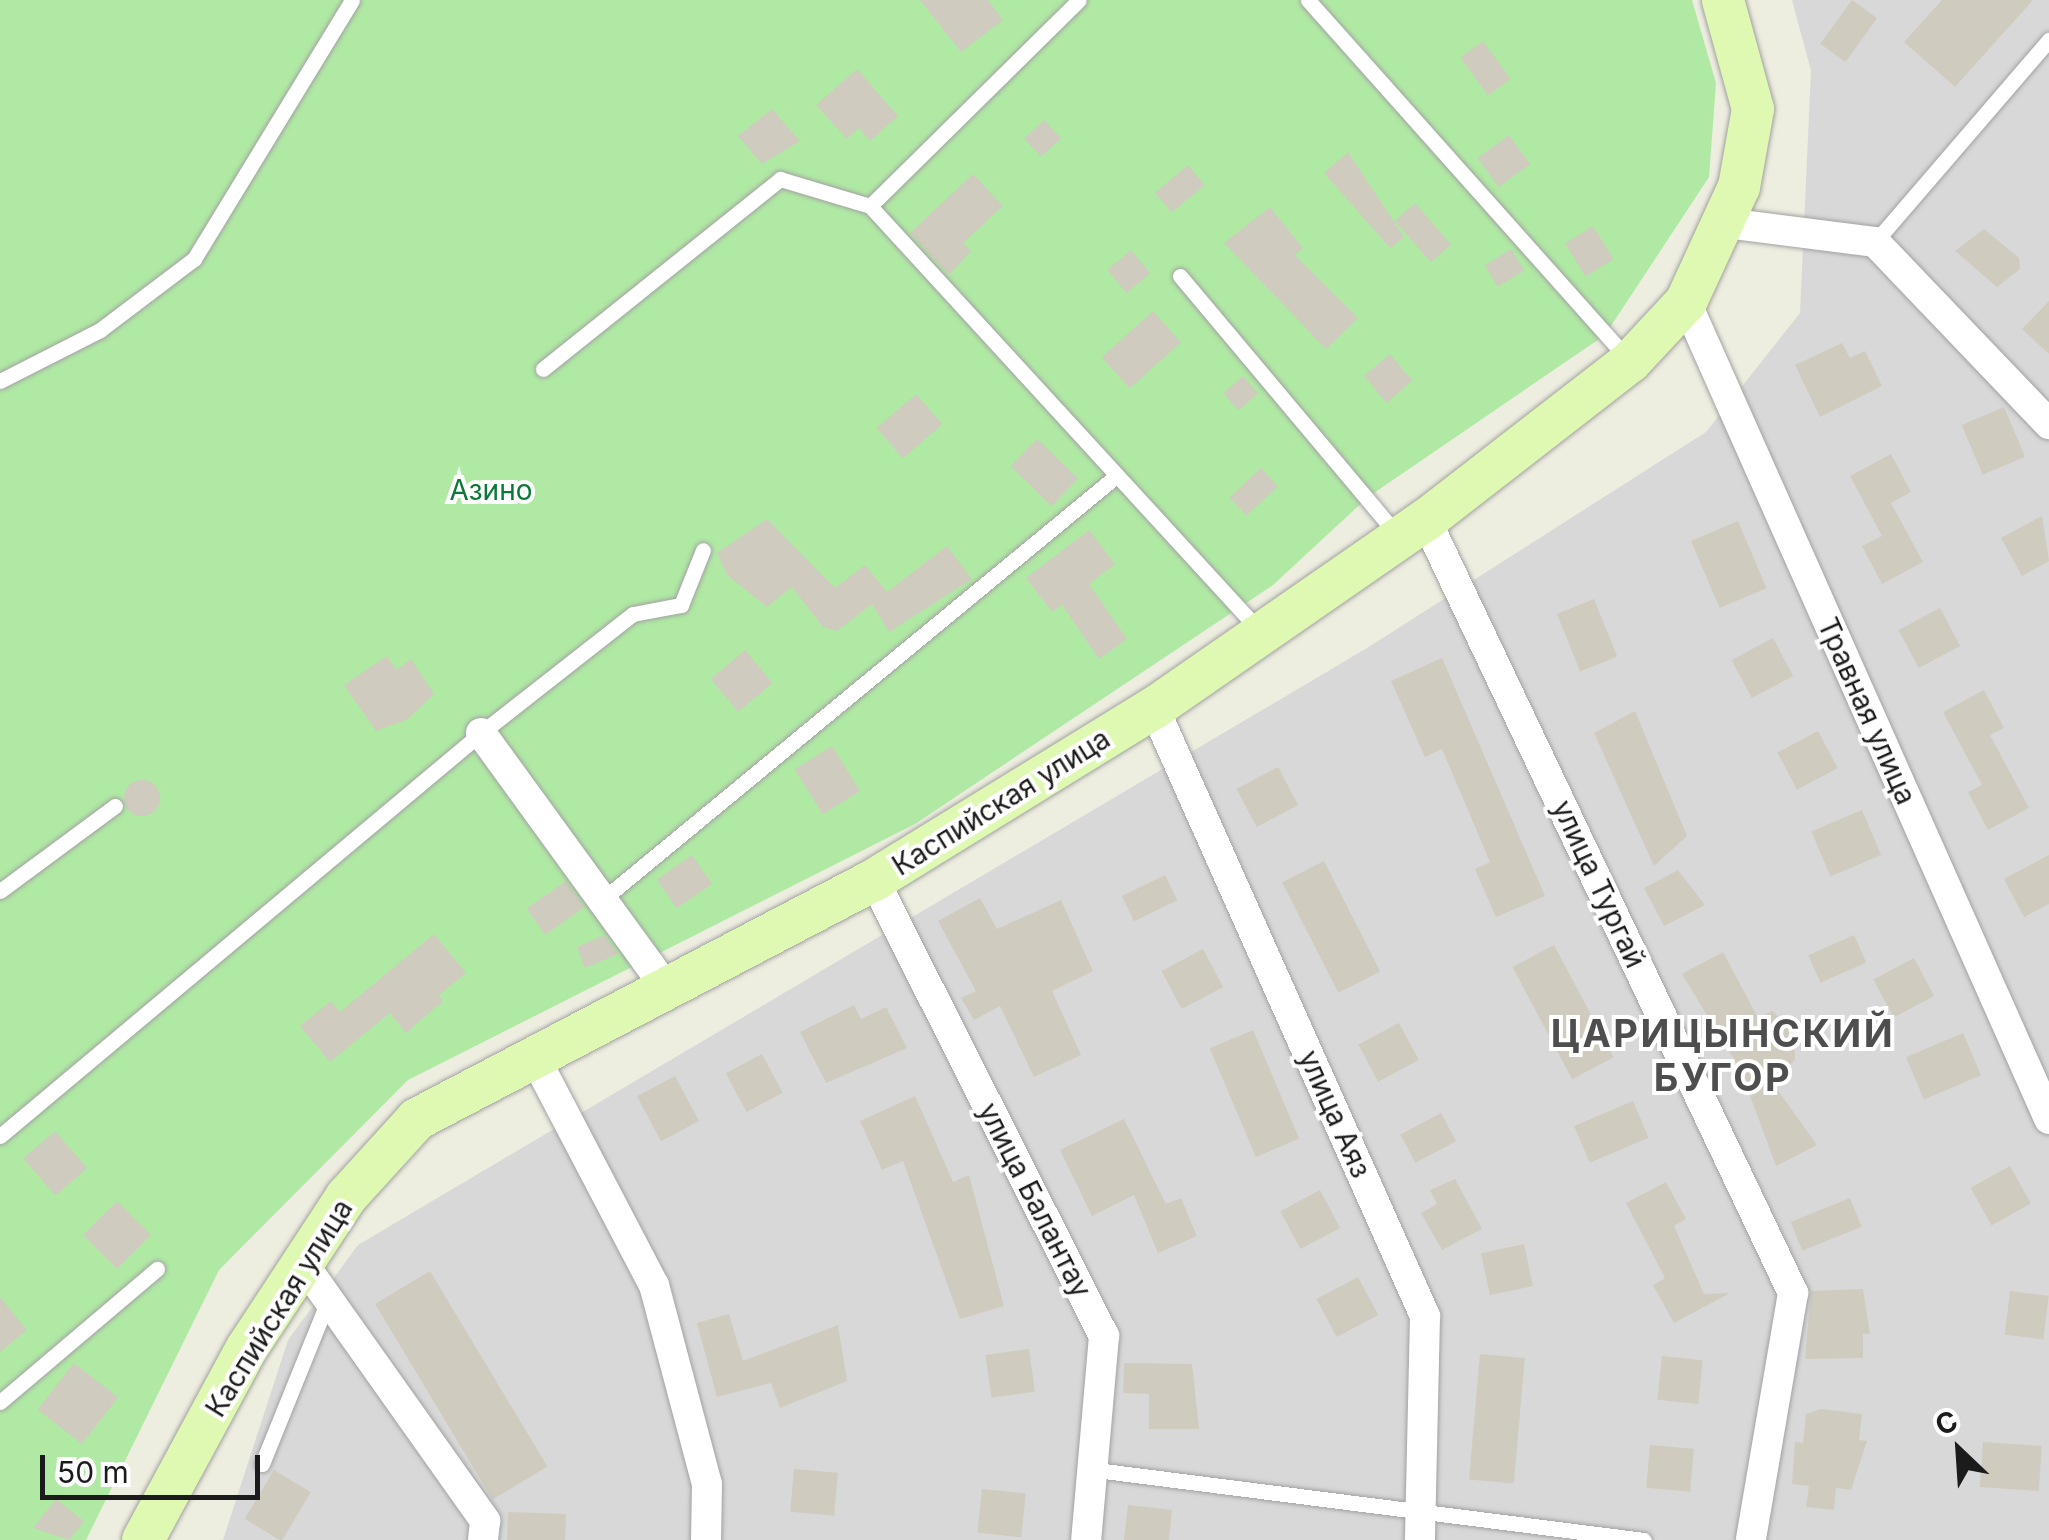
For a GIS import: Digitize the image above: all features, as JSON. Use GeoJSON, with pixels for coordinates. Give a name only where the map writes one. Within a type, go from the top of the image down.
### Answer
{"type":"FeatureCollection","features":[{"type":"Feature","properties":{"kind":"street","name":"Каспийская улица"},"geometry":{"type":"LineString","coordinates":[[144,1540],[247,1348],[317,1282],[346,1197],[417,1119],[533,1054],[874,880],[1154,708],[1413,529],[1630,362],[1686,302],[1726,223],[1752,109],[1723,0]]}},
{"type":"Feature","properties":{"kind":"street"},"geometry":{"type":"LineString","coordinates":[[1726,223],[1875,242],[2049,424]]}},
{"type":"Feature","properties":{"kind":"street","name":"Травная улица"},"geometry":{"type":"LineString","coordinates":[[1686,302],[2049,1119]]}},
{"type":"Feature","properties":{"kind":"street","name":"улица Тургай"},"geometry":{"type":"LineString","coordinates":[[1413,529],[1793,1293],[1751,1540]]}},
{"type":"Feature","properties":{"kind":"street","name":"улица Аяз"},"geometry":{"type":"LineString","coordinates":[[1154,708],[1425,1316],[1424,1505],[1420,1540]]}},
{"type":"Feature","properties":{"kind":"street"},"geometry":{"type":"LineString","coordinates":[[481,733],[666,988]]}},
{"type":"Feature","properties":{"kind":"street","name":"улица Балантау"},"geometry":{"type":"LineString","coordinates":[[874,880],[1104,1336],[1096,1470],[1086,1540]]}},
{"type":"Feature","properties":{"kind":"street"},"geometry":{"type":"LineString","coordinates":[[533,1054],[654,1285],[706,1484],[706,1540]]}},
{"type":"Feature","properties":{"kind":"street"},"geometry":{"type":"LineString","coordinates":[[317,1282],[484,1521],[484,1540]]}},
{"type":"Feature","properties":{"kind":"lane"},"geometry":{"type":"LineString","coordinates":[[0,381],[100,330],[194,259],[352,0]]}},
{"type":"Feature","properties":{"kind":"lane"},"geometry":{"type":"LineString","coordinates":[[870,206],[1079,0]]}},
{"type":"Feature","properties":{"kind":"lane"},"geometry":{"type":"LineString","coordinates":[[1308,0],[1630,362]]}},
{"type":"Feature","properties":{"kind":"lane"},"geometry":{"type":"LineString","coordinates":[[1875,242],[2049,40]]}},
{"type":"Feature","properties":{"kind":"lane"},"geometry":{"type":"LineString","coordinates":[[544,370],[780,179],[870,206],[1262,633]]}},
{"type":"Feature","properties":{"kind":"lane"},"geometry":{"type":"LineString","coordinates":[[1180,276],[1413,529]]}},
{"type":"Feature","properties":{"kind":"lane"},"geometry":{"type":"LineString","coordinates":[[602,900],[1116,477]]}},
{"type":"Feature","properties":{"kind":"lane"},"geometry":{"type":"LineString","coordinates":[[0,1136],[481,733],[633,614],[681,605],[702,550]]}},
{"type":"Feature","properties":{"kind":"lane"},"geometry":{"type":"LineString","coordinates":[[0,891],[115,806]]}},
{"type":"Feature","properties":{"kind":"lane"},"geometry":{"type":"LineString","coordinates":[[0,1402],[156,1269]]}},
{"type":"Feature","properties":{"kind":"lane"},"geometry":{"type":"LineString","coordinates":[[262,1464],[317,1282]]}},
{"type":"Feature","properties":{"kind":"lane"},"geometry":{"type":"LineString","coordinates":[[1096,1470],[1424,1505],[1644,1540]]}},
{"type":"Feature","properties":{"kind":"shaded area"},"geometry":{"type":"Polygon","coordinates":[[[1792,0],[2049,0],[2049,1540],[223,1540],[288,1340],[358,1245],[1367,648],[1706,432],[1800,313],[1811,71],[1792,0]]]}},
{"type":"Feature","properties":{"kind":"green space","name":"Азино"},"geometry":{"type":"Polygon","coordinates":[[[0,0],[1692,0],[1716,83],[1709,177],[1605,335],[1368,497],[1273,585],[915,824],[408,1080],[219,1270],[86,1540],[0,1540],[0,0]]]}},
{"type":"Feature","properties":{"kind":"building"},"geometry":{"type":"Polygon","coordinates":[[[920,0],[988,0],[1003,20],[961,52],[920,0]]]}},
{"type":"Feature","properties":{"kind":"building"},"geometry":{"type":"Polygon","coordinates":[[[1852,0],[1877,18],[1845,62],[1820,44],[1852,0]]]}},
{"type":"Feature","properties":{"kind":"building"},"geometry":{"type":"Polygon","coordinates":[[[1942,0],[2033,0],[1955,87],[1904,42],[1942,0]]]}},
{"type":"Feature","properties":{"kind":"building"},"geometry":{"type":"Polygon","coordinates":[[[1483,41],[1511,79],[1488,95],[1460,57],[1483,41]]]}},
{"type":"Feature","properties":{"kind":"building"},"geometry":{"type":"Polygon","coordinates":[[[857,69],[898,116],[870,141],[859,128],[847,139],[816,105],[857,69]]]}},
{"type":"Feature","properties":{"kind":"building"},"geometry":{"type":"Polygon","coordinates":[[[772,109],[800,141],[762,164],[738,136],[772,109]]]}},
{"type":"Feature","properties":{"kind":"building"},"geometry":{"type":"Polygon","coordinates":[[[1044,120],[1061,138],[1041,157],[1024,138],[1044,120]]]}},
{"type":"Feature","properties":{"kind":"building"},"geometry":{"type":"Polygon","coordinates":[[[1509,135],[1530,164],[1499,187],[1477,158],[1509,135]]]}},
{"type":"Feature","properties":{"kind":"building"},"geometry":{"type":"Polygon","coordinates":[[[1348,152],[1404,237],[1390,248],[1324,173],[1348,152]]]}},
{"type":"Feature","properties":{"kind":"building"},"geometry":{"type":"Polygon","coordinates":[[[1188,165],[1205,185],[1172,213],[1155,193],[1188,165]]]}},
{"type":"Feature","properties":{"kind":"building"},"geometry":{"type":"Polygon","coordinates":[[[973,174],[1003,206],[963,243],[971,251],[949,275],[910,233],[973,174]]]}},
{"type":"Feature","properties":{"kind":"building"},"geometry":{"type":"Polygon","coordinates":[[[1415,203],[1451,245],[1431,262],[1395,221],[1415,203]]]}},
{"type":"Feature","properties":{"kind":"building"},"geometry":{"type":"Polygon","coordinates":[[[1270,207],[1303,248],[1295,255],[1358,318],[1326,349],[1224,243],[1270,207]]]}},
{"type":"Feature","properties":{"kind":"building"},"geometry":{"type":"Polygon","coordinates":[[[1593,226],[1614,259],[1586,277],[1565,243],[1593,226]]]}},
{"type":"Feature","properties":{"kind":"building"},"geometry":{"type":"Polygon","coordinates":[[[1984,229],[2019,258],[2020,269],[1997,287],[1955,251],[1984,229]]]}},
{"type":"Feature","properties":{"kind":"building"},"geometry":{"type":"Polygon","coordinates":[[[1511,249],[1524,270],[1498,287],[1485,265],[1511,249]]]}},
{"type":"Feature","properties":{"kind":"building"},"geometry":{"type":"Polygon","coordinates":[[[1131,250],[1150,273],[1127,293],[1107,270],[1131,250]]]}},
{"type":"Feature","properties":{"kind":"building"},"geometry":{"type":"Polygon","coordinates":[[[2049,301],[2049,354],[2022,329],[2049,301]]]}},
{"type":"Feature","properties":{"kind":"building"},"geometry":{"type":"Polygon","coordinates":[[[1153,311],[1181,342],[1130,388],[1102,357],[1153,311]]]}},
{"type":"Feature","properties":{"kind":"building"},"geometry":{"type":"Polygon","coordinates":[[[1842,343],[1850,358],[1865,351],[1882,386],[1820,417],[1795,365],[1842,343]]]}},
{"type":"Feature","properties":{"kind":"building"},"geometry":{"type":"Polygon","coordinates":[[[1390,354],[1412,381],[1386,403],[1364,376],[1390,354]]]}},
{"type":"Feature","properties":{"kind":"building"},"geometry":{"type":"Polygon","coordinates":[[[1243,376],[1258,393],[1238,410],[1223,393],[1243,376]]]}},
{"type":"Feature","properties":{"kind":"building"},"geometry":{"type":"Polygon","coordinates":[[[916,394],[942,424],[903,458],[877,428],[916,394]]]}},
{"type":"Feature","properties":{"kind":"building"},"geometry":{"type":"Polygon","coordinates":[[[2004,407],[2025,457],[1983,475],[1962,425],[2004,407]]]}},
{"type":"Feature","properties":{"kind":"building"},"geometry":{"type":"Polygon","coordinates":[[[1037,439],[1078,479],[1052,506],[1011,466],[1037,439]]]}},
{"type":"Feature","properties":{"kind":"building"},"geometry":{"type":"Polygon","coordinates":[[[1891,454],[1911,492],[1891,503],[1923,562],[1882,584],[1862,546],[1882,536],[1850,476],[1891,454]]]}},
{"type":"Feature","properties":{"kind":"building"},"geometry":{"type":"Polygon","coordinates":[[[1261,468],[1278,486],[1247,516],[1230,497],[1261,468]]]}},
{"type":"Feature","properties":{"kind":"building"},"geometry":{"type":"Polygon","coordinates":[[[2042,516],[2049,561],[2022,576],[2001,538],[2042,516]]]}},
{"type":"Feature","properties":{"kind":"building"},"geometry":{"type":"Polygon","coordinates":[[[767,519],[835,588],[865,565],[887,592],[947,546],[972,579],[889,632],[872,604],[837,631],[823,627],[792,587],[767,607],[727,575],[717,553],[767,519]]]}},
{"type":"Feature","properties":{"kind":"building"},"geometry":{"type":"Polygon","coordinates":[[[1738,521],[1767,588],[1720,608],[1691,541],[1738,521]]]}},
{"type":"Feature","properties":{"kind":"building"},"geometry":{"type":"Polygon","coordinates":[[[1089,530],[1115,564],[1089,584],[1127,639],[1099,659],[1062,605],[1052,612],[1026,578],[1089,530]]]}},
{"type":"Feature","properties":{"kind":"building"},"geometry":{"type":"Polygon","coordinates":[[[1594,599],[1617,656],[1580,671],[1557,614],[1594,599]]]}},
{"type":"Feature","properties":{"kind":"building"},"geometry":{"type":"Polygon","coordinates":[[[1940,608],[1960,646],[1919,668],[1899,630],[1940,608]]]}},
{"type":"Feature","properties":{"kind":"building"},"geometry":{"type":"Polygon","coordinates":[[[1773,638],[1793,676],[1752,698],[1732,660],[1773,638]]]}},
{"type":"Feature","properties":{"kind":"building"},"geometry":{"type":"Polygon","coordinates":[[[745,650],[773,683],[738,712],[711,679],[745,650]]]}},
{"type":"Feature","properties":{"kind":"building"},"geometry":{"type":"Polygon","coordinates":[[[387,656],[396,670],[411,659],[434,694],[408,719],[376,731],[344,685],[387,656]]]}},
{"type":"Feature","properties":{"kind":"building"},"geometry":{"type":"Polygon","coordinates":[[[1442,658],[1545,896],[1496,917],[1475,869],[1490,862],[1442,749],[1425,757],[1391,681],[1442,658]]]}},
{"type":"Feature","properties":{"kind":"building"},"geometry":{"type":"Polygon","coordinates":[[[1984,690],[2004,728],[1990,735],[2029,808],[1988,830],[1968,792],[1982,785],[1943,712],[1984,690]]]}},
{"type":"Feature","properties":{"kind":"building"},"geometry":{"type":"Polygon","coordinates":[[[1635,711],[1687,836],[1654,866],[1594,733],[1635,711]]]}},
{"type":"Feature","properties":{"kind":"building"},"geometry":{"type":"Polygon","coordinates":[[[1818,731],[1838,768],[1797,790],[1777,753],[1818,731]]]}},
{"type":"Feature","properties":{"kind":"building"},"geometry":{"type":"Polygon","coordinates":[[[832,746],[860,791],[823,814],[795,769],[832,746]]]}},
{"type":"Feature","properties":{"kind":"building"},"geometry":{"type":"Polygon","coordinates":[[[1278,767],[1298,805],[1257,827],[1237,789],[1278,767]]]}},
{"type":"Feature","properties":{"kind":"building"},"geometry":{"type":"Polygon","coordinates":[[[142,780],[155,785],[160,798],[155,811],[142,816],[129,811],[124,798],[129,785],[142,780]]]}},
{"type":"Feature","properties":{"kind":"building"},"geometry":{"type":"Polygon","coordinates":[[[1862,810],[1881,855],[1831,877],[1811,831],[1862,810]]]}},
{"type":"Feature","properties":{"kind":"building"},"geometry":{"type":"Polygon","coordinates":[[[692,855],[712,884],[677,908],[657,880],[692,855]]]}},
{"type":"Feature","properties":{"kind":"building"},"geometry":{"type":"Polygon","coordinates":[[[2049,855],[2049,904],[2024,917],[2004,879],[2049,855]]]}},
{"type":"Feature","properties":{"kind":"building"},"geometry":{"type":"Polygon","coordinates":[[[1324,861],[1380,971],[1338,993],[1282,882],[1324,861]]]}},
{"type":"Feature","properties":{"kind":"building"},"geometry":{"type":"Polygon","coordinates":[[[1678,870],[1705,905],[1664,926],[1644,888],[1678,870]]]}},
{"type":"Feature","properties":{"kind":"building"},"geometry":{"type":"Polygon","coordinates":[[[1165,875],[1177,900],[1134,921],[1122,896],[1165,875]]]}},
{"type":"Feature","properties":{"kind":"building"},"geometry":{"type":"Polygon","coordinates":[[[566,881],[584,907],[545,935],[527,909],[566,881]]]}},
{"type":"Feature","properties":{"kind":"building"},"geometry":{"type":"Polygon","coordinates":[[[980,898],[997,929],[1061,900],[1093,971],[1052,991],[1081,1055],[1034,1077],[1000,1006],[974,1020],[961,998],[976,991],[938,921],[980,898]]]}},
{"type":"Feature","properties":{"kind":"building"},"geometry":{"type":"Polygon","coordinates":[[[434,934],[466,973],[439,995],[443,1001],[406,1033],[390,1013],[330,1062],[300,1026],[331,1001],[340,1012],[434,934]]]}},
{"type":"Feature","properties":{"kind":"building"},"geometry":{"type":"Polygon","coordinates":[[[604,935],[618,954],[585,968],[577,947],[604,935]]]}},
{"type":"Feature","properties":{"kind":"building"},"geometry":{"type":"Polygon","coordinates":[[[1854,935],[1866,962],[1821,983],[1808,955],[1854,935]]]}},
{"type":"Feature","properties":{"kind":"building"},"geometry":{"type":"Polygon","coordinates":[[[1554,945],[1614,1057],[1572,1079],[1513,967],[1554,945]]]}},
{"type":"Feature","properties":{"kind":"building"},"geometry":{"type":"Polygon","coordinates":[[[1203,949],[1223,987],[1182,1009],[1162,971],[1203,949]]]}},
{"type":"Feature","properties":{"kind":"building"},"geometry":{"type":"Polygon","coordinates":[[[1723,952],[1758,1018],[1772,1011],[1794,1030],[1795,1060],[1772,1082],[1817,1145],[1776,1166],[1741,1071],[1682,974],[1723,952]]]}},
{"type":"Feature","properties":{"kind":"building"},"geometry":{"type":"Polygon","coordinates":[[[1914,958],[1934,996],[1894,1018],[1873,980],[1914,958]]]}},
{"type":"Feature","properties":{"kind":"building"},"geometry":{"type":"Polygon","coordinates":[[[854,1005],[861,1019],[886,1007],[907,1048],[826,1083],[800,1032],[854,1005]]]}},
{"type":"Feature","properties":{"kind":"building"},"geometry":{"type":"Polygon","coordinates":[[[1399,1023],[1419,1060],[1378,1082],[1358,1045],[1399,1023]]]}},
{"type":"Feature","properties":{"kind":"building"},"geometry":{"type":"Polygon","coordinates":[[[1253,1030],[1299,1139],[1256,1157],[1210,1048],[1253,1030]]]}},
{"type":"Feature","properties":{"kind":"building"},"geometry":{"type":"Polygon","coordinates":[[[1963,1033],[1981,1075],[1924,1100],[1906,1057],[1963,1033]]]}},
{"type":"Feature","properties":{"kind":"building"},"geometry":{"type":"Polygon","coordinates":[[[762,1054],[783,1093],[746,1112],[726,1073],[762,1054]]]}},
{"type":"Feature","properties":{"kind":"building"},"geometry":{"type":"Polygon","coordinates":[[[675,1076],[699,1121],[661,1141],[637,1096],[675,1076]]]}},
{"type":"Feature","properties":{"kind":"building"},"geometry":{"type":"Polygon","coordinates":[[[915,1096],[953,1182],[969,1175],[1004,1306],[960,1319],[903,1161],[882,1170],[860,1121],[915,1096]]]}},
{"type":"Feature","properties":{"kind":"building"},"geometry":{"type":"Polygon","coordinates":[[[1633,1101],[1649,1138],[1590,1163],[1574,1126],[1633,1101]]]}},
{"type":"Feature","properties":{"kind":"building"},"geometry":{"type":"Polygon","coordinates":[[[1441,1113],[1456,1141],[1415,1163],[1400,1135],[1441,1113]]]}},
{"type":"Feature","properties":{"kind":"building"},"geometry":{"type":"Polygon","coordinates":[[[1124,1119],[1166,1204],[1181,1198],[1197,1236],[1158,1253],[1134,1195],[1092,1216],[1060,1150],[1124,1119]]]}},
{"type":"Feature","properties":{"kind":"building"},"geometry":{"type":"Polygon","coordinates":[[[55,1131],[87,1168],[55,1196],[23,1159],[55,1131]]]}},
{"type":"Feature","properties":{"kind":"building"},"geometry":{"type":"Polygon","coordinates":[[[2010,1166],[2031,1204],[1991,1225],[1971,1188],[2010,1166]]]}},
{"type":"Feature","properties":{"kind":"building"},"geometry":{"type":"Polygon","coordinates":[[[1455,1179],[1482,1229],[1442,1250],[1421,1213],[1437,1204],[1430,1190],[1455,1179]]]}},
{"type":"Feature","properties":{"kind":"building"},"geometry":{"type":"Polygon","coordinates":[[[1666,1182],[1686,1219],[1674,1226],[1704,1294],[1730,1293],[1674,1323],[1653,1285],[1665,1278],[1626,1203],[1666,1182]]]}},
{"type":"Feature","properties":{"kind":"building"},"geometry":{"type":"Polygon","coordinates":[[[1320,1190],[1340,1228],[1300,1249],[1280,1211],[1320,1190]]]}},
{"type":"Feature","properties":{"kind":"building"},"geometry":{"type":"Polygon","coordinates":[[[1850,1198],[1862,1227],[1802,1251],[1791,1222],[1850,1198]]]}},
{"type":"Feature","properties":{"kind":"building"},"geometry":{"type":"Polygon","coordinates":[[[117,1201],[151,1235],[117,1269],[83,1235],[117,1201]]]}},
{"type":"Feature","properties":{"kind":"building"},"geometry":{"type":"Polygon","coordinates":[[[1524,1244],[1533,1286],[1490,1295],[1481,1253],[1524,1244]]]}},
{"type":"Feature","properties":{"kind":"building"},"geometry":{"type":"Polygon","coordinates":[[[430,1271],[547,1466],[493,1499],[375,1304],[430,1271]]]}},
{"type":"Feature","properties":{"kind":"building"},"geometry":{"type":"Polygon","coordinates":[[[1358,1277],[1378,1315],[1337,1337],[1317,1299],[1358,1277]]]}},
{"type":"Feature","properties":{"kind":"building"},"geometry":{"type":"Polygon","coordinates":[[[1863,1289],[1870,1334],[1863,1334],[1863,1358],[1805,1359],[1811,1291],[1863,1289]]]}},
{"type":"Feature","properties":{"kind":"building"},"geometry":{"type":"Polygon","coordinates":[[[2010,1291],[2049,1296],[2043,1339],[2005,1335],[2010,1291]]]}},
{"type":"Feature","properties":{"kind":"building"},"geometry":{"type":"Polygon","coordinates":[[[0,1297],[27,1330],[0,1352],[0,1297]]]}},
{"type":"Feature","properties":{"kind":"building"},"geometry":{"type":"Polygon","coordinates":[[[729,1314],[743,1361],[838,1325],[847,1381],[780,1408],[771,1383],[717,1397],[697,1323],[729,1314]]]}},
{"type":"Feature","properties":{"kind":"building"},"geometry":{"type":"Polygon","coordinates":[[[1029,1349],[1035,1392],[991,1398],[985,1355],[1029,1349]]]}},
{"type":"Feature","properties":{"kind":"building"},"geometry":{"type":"Polygon","coordinates":[[[1480,1354],[1525,1358],[1514,1483],[1469,1480],[1480,1354]]]}},
{"type":"Feature","properties":{"kind":"building"},"geometry":{"type":"Polygon","coordinates":[[[1662,1356],[1703,1360],[1698,1404],[1657,1400],[1662,1356]]]}},
{"type":"Feature","properties":{"kind":"building"},"geometry":{"type":"Polygon","coordinates":[[[74,1363],[118,1397],[82,1444],[38,1409],[74,1363]]]}},
{"type":"Feature","properties":{"kind":"building"},"geometry":{"type":"Polygon","coordinates":[[[1124,1363],[1192,1364],[1199,1429],[1149,1429],[1149,1394],[1123,1393],[1124,1363]]]}},
{"type":"Feature","properties":{"kind":"building"},"geometry":{"type":"Polygon","coordinates":[[[1821,1409],[1862,1414],[1859,1440],[1867,1441],[1851,1490],[1836,1488],[1834,1510],[1806,1507],[1809,1486],[1792,1484],[1795,1442],[1803,1443],[1806,1414],[1821,1409]]]}},
{"type":"Feature","properties":{"kind":"building"},"geometry":{"type":"Polygon","coordinates":[[[1983,1442],[2042,1446],[2039,1491],[1980,1487],[1983,1442]]]}},
{"type":"Feature","properties":{"kind":"building"},"geometry":{"type":"Polygon","coordinates":[[[1650,1445],[1694,1449],[1690,1492],[1646,1488],[1650,1445]]]}},
{"type":"Feature","properties":{"kind":"building"},"geometry":{"type":"Polygon","coordinates":[[[794,1469],[838,1473],[834,1516],[790,1512],[794,1469]]]}},
{"type":"Feature","properties":{"kind":"building"},"geometry":{"type":"Polygon","coordinates":[[[274,1470],[311,1492],[282,1540],[245,1519],[274,1470]]]}},
{"type":"Feature","properties":{"kind":"building"},"geometry":{"type":"Polygon","coordinates":[[[982,1489],[1026,1494],[1021,1537],[977,1533],[982,1489]]]}},
{"type":"Feature","properties":{"kind":"building"},"geometry":{"type":"Polygon","coordinates":[[[56,1499],[84,1521],[69,1540],[33,1528],[56,1499]]]}},
{"type":"Feature","properties":{"kind":"building"},"geometry":{"type":"Polygon","coordinates":[[[1128,1505],[1172,1510],[1169,1540],[1124,1540],[1128,1505]]]}},
{"type":"Feature","properties":{"kind":"building"},"geometry":{"type":"Polygon","coordinates":[[[508,1512],[566,1514],[565,1540],[507,1540],[508,1512]]]}},
{"type":"Feature","properties":{"kind":"district","name":"ЦАРИЦЫНСКИЙ БУГОР"},"geometry":{"type":"Point","coordinates":[1723,1056]}}]}
